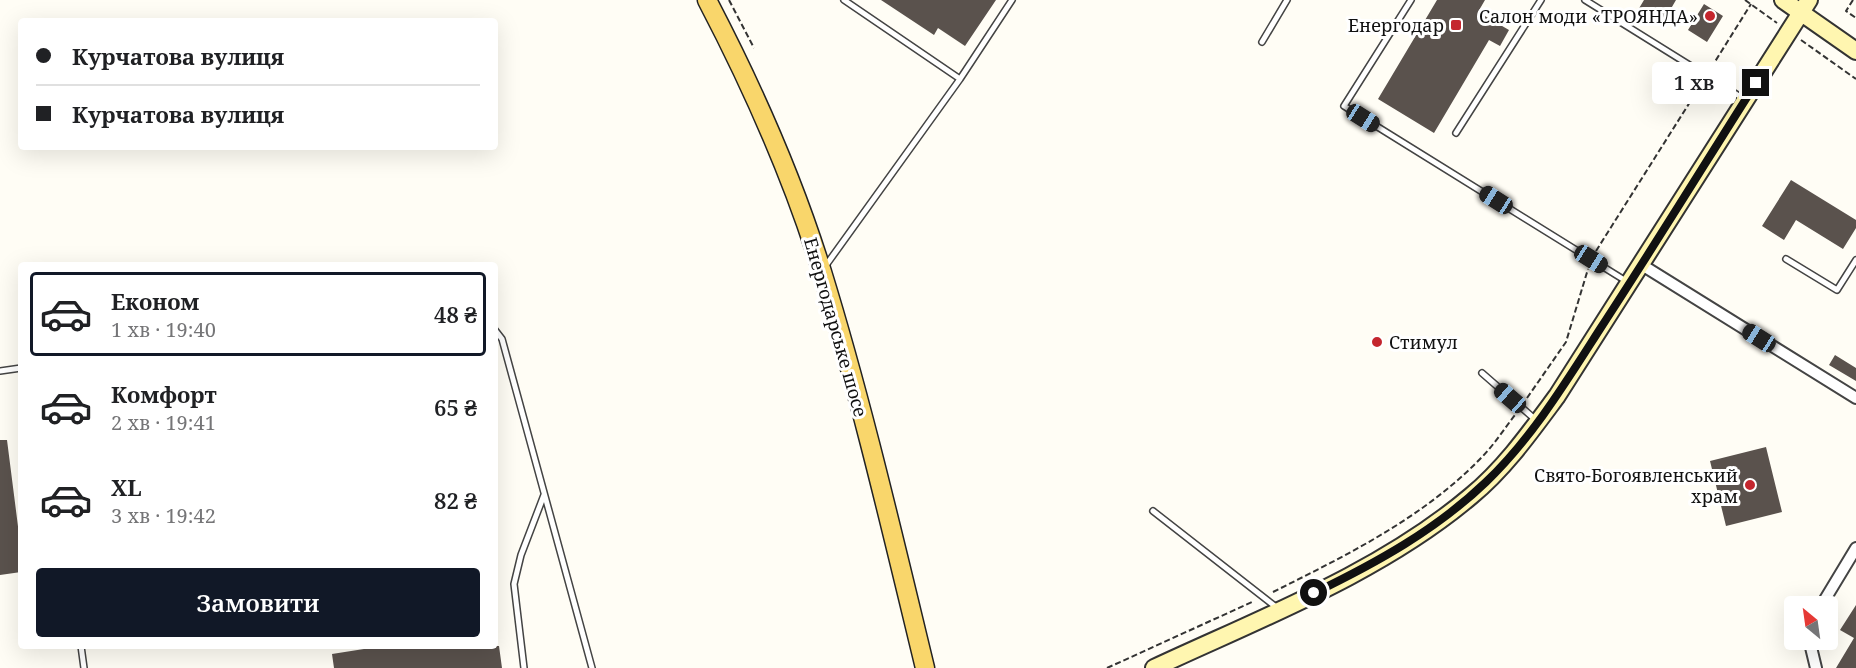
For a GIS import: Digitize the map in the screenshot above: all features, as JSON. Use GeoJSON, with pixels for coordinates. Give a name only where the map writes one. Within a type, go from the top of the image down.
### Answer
{"type":"FeatureCollection","features":[{"type":"Feature","properties":{"kind":"main road","name":"Енергодарське шосе"},"geometry":{"type":"LineString","coordinates":[[706,0],[766,124],[822,272],[869,441],[926,668]]}},
{"type":"Feature","properties":{"kind":"street"},"geometry":{"type":"LineString","coordinates":[[1783,0],[1805,6],[1856,51]]}},
{"type":"Feature","properties":{"kind":"street"},"geometry":{"type":"LineString","coordinates":[[1154,668],[1376,562],[1429,529],[1487,481],[1538,422],[1642,265],[1805,6]]}},
{"type":"Feature","properties":{"kind":"street"},"geometry":{"type":"LineString","coordinates":[[1642,265],[1856,398]]}},
{"type":"Feature","properties":{"kind":"street"},"geometry":{"type":"LineString","coordinates":[[1827,596],[1856,548]]}},
{"type":"Feature","properties":{"kind":"street"},"geometry":{"type":"LineString","coordinates":[[1812,650],[1816,668]]}},
{"type":"Feature","properties":{"kind":"lane"},"geometry":{"type":"LineString","coordinates":[[844,0],[960,79]]}},
{"type":"Feature","properties":{"kind":"lane"},"geometry":{"type":"LineString","coordinates":[[822,272],[960,79],[1012,0]]}},
{"type":"Feature","properties":{"kind":"lane"},"geometry":{"type":"LineString","coordinates":[[1262,42],[1287,0]]}},
{"type":"Feature","properties":{"kind":"lane"},"geometry":{"type":"LineString","coordinates":[[1411,0],[1344,106],[1630,283]]}},
{"type":"Feature","properties":{"kind":"lane"},"geometry":{"type":"LineString","coordinates":[[1456,133],[1541,0]]}},
{"type":"Feature","properties":{"kind":"lane"},"geometry":{"type":"LineString","coordinates":[[1585,0],[1745,100]]}},
{"type":"Feature","properties":{"kind":"lane"},"geometry":{"type":"LineString","coordinates":[[1786,259],[1837,290],[1856,260]]}},
{"type":"Feature","properties":{"kind":"lane"},"geometry":{"type":"LineString","coordinates":[[498,334],[502,339],[592,668]]}},
{"type":"Feature","properties":{"kind":"lane"},"geometry":{"type":"LineString","coordinates":[[0,370],[18,368]]}},
{"type":"Feature","properties":{"kind":"lane"},"geometry":{"type":"LineString","coordinates":[[1482,373],[1538,422]]}},
{"type":"Feature","properties":{"kind":"lane"},"geometry":{"type":"LineString","coordinates":[[524,668],[514,584],[521,555],[544,494]]}},
{"type":"Feature","properties":{"kind":"lane"},"geometry":{"type":"LineString","coordinates":[[1153,510],[1279,609]]}},
{"type":"Feature","properties":{"kind":"lane"},"geometry":{"type":"LineString","coordinates":[[81,649],[84,668]]}},
{"type":"Feature","properties":{"kind":"path"},"geometry":{"type":"LineString","coordinates":[[729,0],[754,48]]}},
{"type":"Feature","properties":{"kind":"path"},"geometry":{"type":"LineString","coordinates":[[1853,0],[1846,11],[1856,18]]}},
{"type":"Feature","properties":{"kind":"path"},"geometry":{"type":"LineString","coordinates":[[1107,668],[1352,553],[1435,499],[1482,458],[1566,342],[1591,259],[1750,4]]}},
{"type":"Feature","properties":{"kind":"building"},"geometry":{"type":"Polygon","coordinates":[[[881,0],[996,0],[965,46],[938,28],[934,35],[881,0]]]}},
{"type":"Feature","properties":{"kind":"building"},"geometry":{"type":"Polygon","coordinates":[[[1437,0],[1485,0],[1478,12],[1509,30],[1500,46],[1489,40],[1434,133],[1378,99],[1437,0]]]}},
{"type":"Feature","properties":{"kind":"building"},"geometry":{"type":"Polygon","coordinates":[[[1644,0],[1676,0],[1662,24],[1638,10],[1644,0]]]}},
{"type":"Feature","properties":{"kind":"building"},"geometry":{"type":"Polygon","coordinates":[[[1704,4],[1723,16],[1707,42],[1688,30],[1704,4]]]}},
{"type":"Feature","properties":{"kind":"building"},"geometry":{"type":"Polygon","coordinates":[[[1791,180],[1856,220],[1856,228],[1843,249],[1796,220],[1784,240],[1762,226],[1791,180]]]}},
{"type":"Feature","properties":{"kind":"building"},"geometry":{"type":"Polygon","coordinates":[[[1835,355],[1856,368],[1856,381],[1829,365],[1835,355]]]}},
{"type":"Feature","properties":{"kind":"building"},"geometry":{"type":"Polygon","coordinates":[[[0,440],[7,440],[18,526],[18,572],[0,575],[0,440]]]}},
{"type":"Feature","properties":{"kind":"building"},"geometry":{"type":"Polygon","coordinates":[[[1766,447],[1782,512],[1726,526],[1710,461],[1766,447]]]}},
{"type":"Feature","properties":{"kind":"building"},"geometry":{"type":"Polygon","coordinates":[[[1856,605],[1856,668],[1836,668],[1854,638],[1840,630],[1856,605]]]}},
{"type":"Feature","properties":{"kind":"building"},"geometry":{"type":"Polygon","coordinates":[[[499,646],[502,668],[334,668],[332,654],[364,649],[498,649],[499,646]]]}},
{"type":"Feature","properties":{"kind":"place","name":"Салон моди «ТРОЯНДА»"},"geometry":{"type":"Point","coordinates":[1710,16]}},
{"type":"Feature","properties":{"kind":"place","name":"Енергодар"},"geometry":{"type":"Point","coordinates":[1456,25]}},
{"type":"Feature","properties":{"kind":"place","name":"Стимул"},"geometry":{"type":"Point","coordinates":[1377,342]}},
{"type":"Feature","properties":{"kind":"place","name":"Свято-Богоявленський храм"},"geometry":{"type":"Point","coordinates":[1750,485]}},
{"type":"Feature","properties":{"kind":"route"},"geometry":{"type":"LineString","coordinates":[[1314,593],[1376,562],[1429,529],[1471,496],[1504,464],[1557,396],[1756,83]]}}]}
